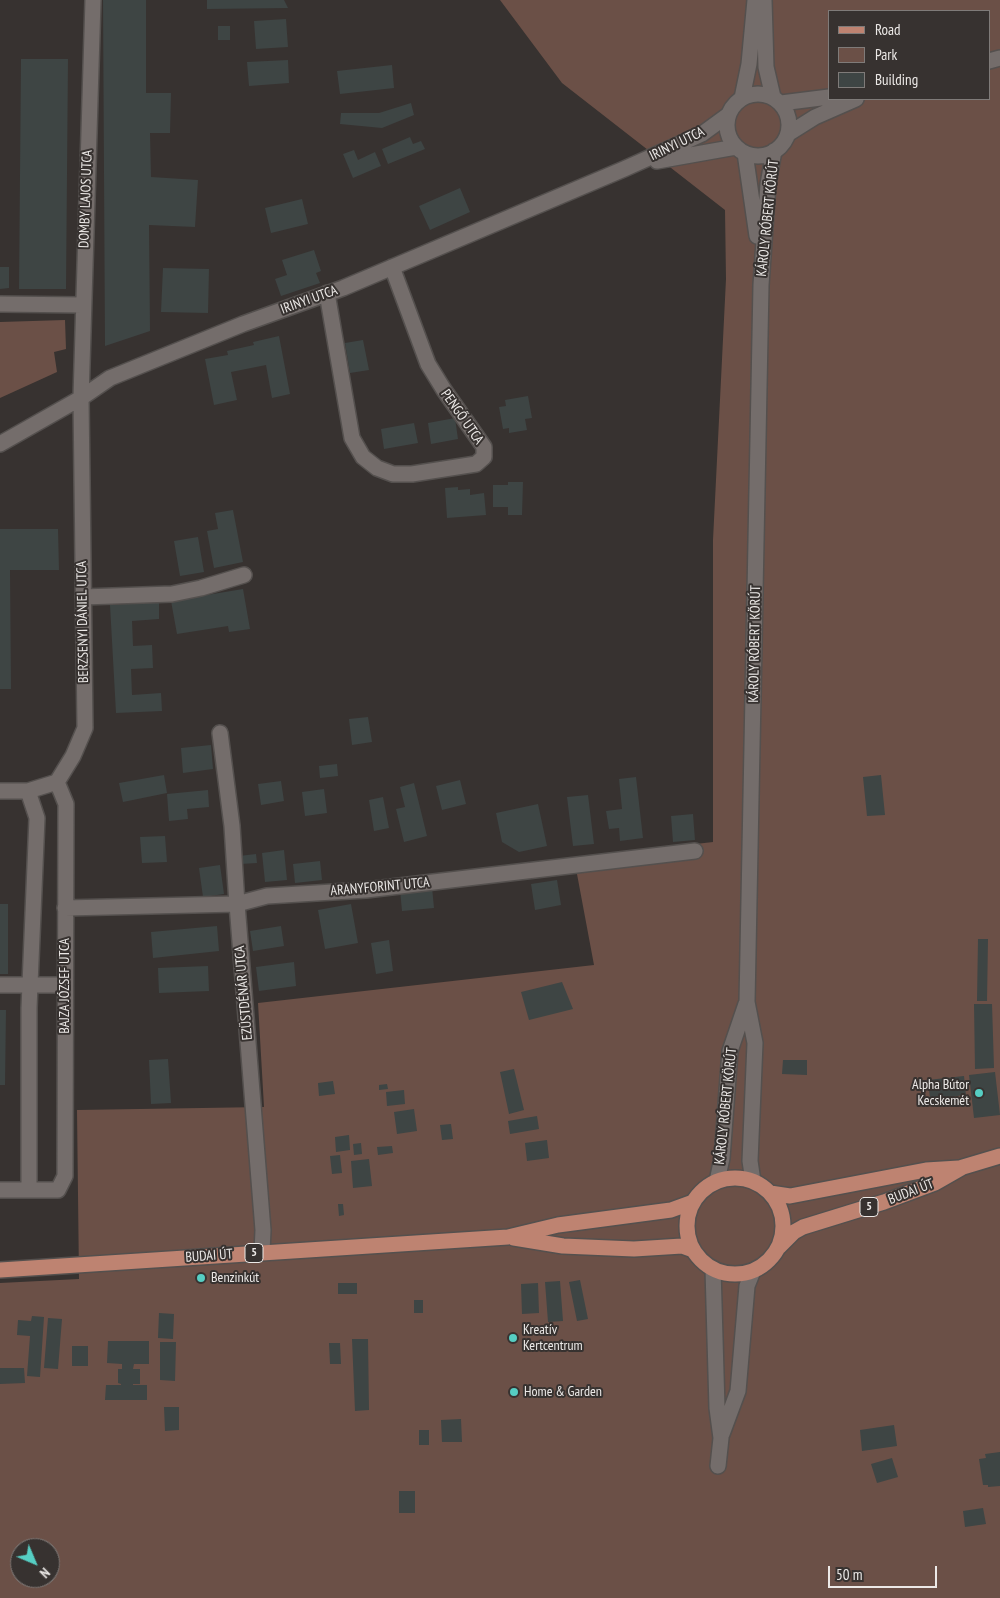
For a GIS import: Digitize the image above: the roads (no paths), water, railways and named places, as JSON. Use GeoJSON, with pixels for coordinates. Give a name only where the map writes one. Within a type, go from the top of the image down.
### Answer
{"type":"FeatureCollection","features":[{"type":"Feature","properties":{"kind":"main road","name":"BUDAI ÚT"},"geometry":{"type":"LineString","coordinates":[[770,1193],[790,1196],[926,1170],[963,1167],[1000,1156]]}},
{"type":"Feature","properties":{"kind":"main road","name":"BUDAI ÚT"},"geometry":{"type":"LineString","coordinates":[[778,1248],[794,1232],[804,1227],[935,1184],[963,1167]]}},
{"type":"Feature","properties":{"kind":"main road"},"geometry":{"type":"LineString","coordinates":[[717,1181],[735,1178],[753,1181],[770,1193],[776,1201],[783,1219],[783,1229],[778,1248]]}},
{"type":"Feature","properties":{"kind":"main road","name":"5"},"geometry":{"type":"LineString","coordinates":[[693,1202],[703,1190],[717,1181]]}},
{"type":"Feature","properties":{"kind":"main road","name":"BUDAI ÚT"},"geometry":{"type":"LineString","coordinates":[[0,1270],[508,1237],[558,1225],[671,1210],[693,1202]]}},
{"type":"Feature","properties":{"kind":"main road"},"geometry":{"type":"LineString","coordinates":[[693,1202],[686,1226],[689,1242],[702,1261],[713,1269],[733,1274],[753,1271]]}},
{"type":"Feature","properties":{"kind":"main road","name":"BUDAI ÚT"},"geometry":{"type":"LineString","coordinates":[[508,1237],[563,1246],[634,1249],[682,1246],[693,1250]]}},
{"type":"Feature","properties":{"kind":"main road","name":"5"},"geometry":{"type":"LineString","coordinates":[[753,1271],[763,1265],[778,1248]]}},
{"type":"Feature","properties":{"kind":"street","name":"DOMBY LAJOS UTCA"},"geometry":{"type":"LineString","coordinates":[[81,398],[93,0]]}},
{"type":"Feature","properties":{"kind":"street"},"geometry":{"type":"LineString","coordinates":[[742,98],[749,64],[755,0]]}},
{"type":"Feature","properties":{"kind":"street"},"geometry":{"type":"LineString","coordinates":[[764,0],[766,67],[777,100],[788,118],[788,134],[780,147],[760,156],[740,150],[727,132],[728,115],[736,102],[742,98],[758,94],[777,100],[828,97]]}},
{"type":"Feature","properties":{"kind":"street"},"geometry":{"type":"LineString","coordinates":[[788,134],[815,117],[854,100]]}},
{"type":"Feature","properties":{"kind":"street","name":"IRINYI UTCA"},"geometry":{"type":"LineString","coordinates":[[0,444],[81,398],[110,378],[243,324],[392,268],[702,134],[728,115]]}},
{"type":"Feature","properties":{"kind":"street","name":"IRINYI UTCA"},"geometry":{"type":"LineString","coordinates":[[624,169],[680,156],[740,150]]}},
{"type":"Feature","properties":{"kind":"street","name":"KÁROLY RÓBERT KÖRÚT"},"geometry":{"type":"LineString","coordinates":[[740,150],[757,231],[761,285]]}},
{"type":"Feature","properties":{"kind":"street","name":"KÁROLY RÓBERT KÖRÚT"},"geometry":{"type":"LineString","coordinates":[[753,1181],[750,1161],[755,1043],[747,1002],[761,285],[767,191],[774,151]]}},
{"type":"Feature","properties":{"kind":"street","name":"PENGŐ UTCA"},"geometry":{"type":"LineString","coordinates":[[327,293],[352,438],[363,457],[377,468],[393,474],[412,474],[476,464],[484,457],[484,447],[428,364],[392,268]]}},
{"type":"Feature","properties":{"kind":"street"},"geometry":{"type":"LineString","coordinates":[[0,304],[83,305]]}},
{"type":"Feature","properties":{"kind":"street","name":"BERZSENYI DÁNIEL UTCA"},"geometry":{"type":"LineString","coordinates":[[57,782],[73,756],[85,728],[81,398]]}},
{"type":"Feature","properties":{"kind":"street"},"geometry":{"type":"LineString","coordinates":[[83,596],[172,594],[201,588],[244,575]]}},
{"type":"Feature","properties":{"kind":"street","name":"EZÜSTDÉNÁR UTCA"},"geometry":{"type":"LineString","coordinates":[[220,733],[232,826],[236,904],[263,1230],[262,1252]]}},
{"type":"Feature","properties":{"kind":"street"},"geometry":{"type":"LineString","coordinates":[[0,791],[28,791],[57,782]]}},
{"type":"Feature","properties":{"kind":"street","name":"BAJZA JÓZSEF UTCA"},"geometry":{"type":"LineString","coordinates":[[29,1189],[58,1190],[66,1176],[66,804],[57,782]]}},
{"type":"Feature","properties":{"kind":"street"},"geometry":{"type":"LineString","coordinates":[[0,1190],[29,1189],[30,986],[34,929],[37,818],[28,791]]}},
{"type":"Feature","properties":{"kind":"street","name":"ARANYFORINT UTCA"},"geometry":{"type":"LineString","coordinates":[[65,908],[236,904],[267,896],[366,890],[695,851]]}},
{"type":"Feature","properties":{"kind":"street"},"geometry":{"type":"LineString","coordinates":[[0,985],[65,985]]}},
{"type":"Feature","properties":{"kind":"street","name":"KÁROLY RÓBERT KÖRÚT"},"geometry":{"type":"LineString","coordinates":[[717,1181],[722,1158],[730,1051],[747,1002]]}},
{"type":"Feature","properties":{"kind":"street"},"geometry":{"type":"LineString","coordinates":[[713,1269],[717,1408],[721,1438],[718,1466]]}},
{"type":"Feature","properties":{"kind":"street"},"geometry":{"type":"LineString","coordinates":[[721,1438],[738,1391],[747,1286],[753,1271]]}},
{"type":"Feature","properties":{"kind":"place","name":"Alpha Bútor Kecskemét"},"geometry":{"type":"Point","coordinates":[979,1093]}},
{"type":"Feature","properties":{"kind":"place","name":"Benzinkút"},"geometry":{"type":"Point","coordinates":[201,1278]}},
{"type":"Feature","properties":{"kind":"place","name":"Kreatív Kertcentrum"},"geometry":{"type":"Point","coordinates":[513,1338]}},
{"type":"Feature","properties":{"kind":"place","name":"Home & Garden"},"geometry":{"type":"Point","coordinates":[514,1392]}}]}
